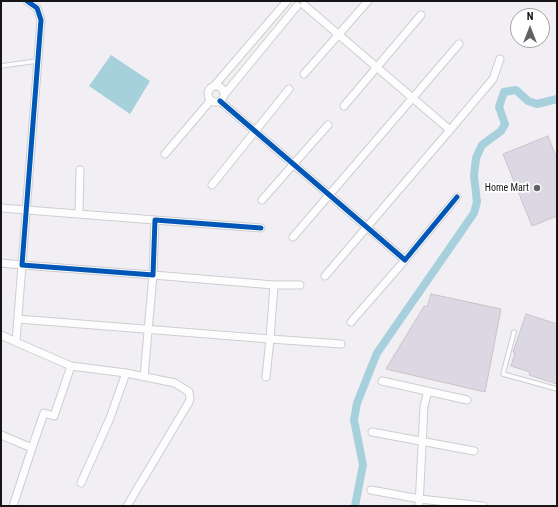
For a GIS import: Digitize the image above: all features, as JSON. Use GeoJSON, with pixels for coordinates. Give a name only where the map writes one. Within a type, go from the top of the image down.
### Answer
{"type":"FeatureCollection","features":[{"type":"Feature","properties":{"kind":"street"},"geometry":{"type":"LineString","coordinates":[[16,342],[28,209],[42,20],[37,8],[28,1]]}},
{"type":"Feature","properties":{"kind":"street"},"geometry":{"type":"LineString","coordinates":[[211,100],[208,92],[289,1],[303,4],[450,130]]}},
{"type":"Feature","properties":{"kind":"street"},"geometry":{"type":"LineString","coordinates":[[304,74],[368,1]]}},
{"type":"Feature","properties":{"kind":"street"},"geometry":{"type":"LineString","coordinates":[[165,154],[211,100],[222,98],[303,4]]}},
{"type":"Feature","properties":{"kind":"street"},"geometry":{"type":"LineString","coordinates":[[344,106],[421,15]]}},
{"type":"Feature","properties":{"kind":"street"},"geometry":{"type":"LineString","coordinates":[[252,43],[262,51]]}},
{"type":"Feature","properties":{"kind":"street"},"geometry":{"type":"LineString","coordinates":[[293,237],[330,196],[459,44]]}},
{"type":"Feature","properties":{"kind":"street"},"geometry":{"type":"LineString","coordinates":[[325,276],[368,228],[493,79],[500,59]]}},
{"type":"Feature","properties":{"kind":"street"},"geometry":{"type":"LineString","coordinates":[[214,86],[220,87],[222,98],[255,132],[405,260]]}},
{"type":"Feature","properties":{"kind":"street"},"geometry":{"type":"LineString","coordinates":[[212,185],[289,89]]}},
{"type":"Feature","properties":{"kind":"street"},"geometry":{"type":"LineString","coordinates":[[262,200],[328,125]]}},
{"type":"Feature","properties":{"kind":"street"},"geometry":{"type":"LineString","coordinates":[[79,213],[80,170]]}},
{"type":"Feature","properties":{"kind":"street"},"geometry":{"type":"LineString","coordinates":[[351,322],[405,260],[456,196]]}},
{"type":"Feature","properties":{"kind":"street"},"geometry":{"type":"LineString","coordinates":[[1,208],[261,228]]}},
{"type":"Feature","properties":{"kind":"street"},"geometry":{"type":"LineString","coordinates":[[144,376],[153,275],[156,220]]}},
{"type":"Feature","properties":{"kind":"street"},"geometry":{"type":"LineString","coordinates":[[1,263],[274,285],[300,285]]}},
{"type":"Feature","properties":{"kind":"street"},"geometry":{"type":"LineString","coordinates":[[266,377],[274,285]]}},
{"type":"Feature","properties":{"kind":"street"},"geometry":{"type":"LineString","coordinates":[[18,319],[340,344]]}},
{"type":"Feature","properties":{"kind":"street"},"geometry":{"type":"LineString","coordinates":[[1,335],[72,366],[144,376],[175,383],[189,392],[190,398],[127,506]]}},
{"type":"Feature","properties":{"kind":"street"},"geometry":{"type":"LineString","coordinates":[[13,506],[44,413],[54,416],[72,366]]}},
{"type":"Feature","properties":{"kind":"street"},"geometry":{"type":"LineString","coordinates":[[81,483],[110,418],[126,373]]}},
{"type":"Feature","properties":{"kind":"street"},"geometry":{"type":"LineString","coordinates":[[382,381],[467,400]]}},
{"type":"Feature","properties":{"kind":"street"},"geometry":{"type":"LineString","coordinates":[[419,502],[421,441],[424,406],[428,391]]}},
{"type":"Feature","properties":{"kind":"street"},"geometry":{"type":"LineString","coordinates":[[372,432],[474,451]]}},
{"type":"Feature","properties":{"kind":"street"},"geometry":{"type":"LineString","coordinates":[[1,435],[32,448]]}},
{"type":"Feature","properties":{"kind":"street"},"geometry":{"type":"LineString","coordinates":[[371,490],[419,502],[483,506]]}},
{"type":"Feature","properties":{"kind":"lane"},"geometry":{"type":"LineString","coordinates":[[1,66],[38,60]]}},
{"type":"Feature","properties":{"kind":"lane"},"geometry":{"type":"LineString","coordinates":[[514,332],[503,374],[557,389]]}},
{"type":"Feature","properties":{"kind":"water"},"geometry":{"type":"Polygon","coordinates":[[[111,55],[150,81],[130,114],[89,86],[111,55]]]}},
{"type":"Feature","properties":{"kind":"building","name":"Home Mart"},"geometry":{"type":"Polygon","coordinates":[[[548,136],[557,159],[557,216],[532,226],[503,154],[548,136]]]}},
{"type":"Feature","properties":{"kind":"building"},"geometry":{"type":"Polygon","coordinates":[[[431,294],[501,309],[485,392],[386,369],[424,306],[427,307],[431,294]]]}},
{"type":"Feature","properties":{"kind":"building"},"geometry":{"type":"Polygon","coordinates":[[[526,314],[557,324],[557,384],[529,375],[530,372],[511,366],[515,353],[513,352],[526,314]]]}},
{"type":"Feature","properties":{"kind":"waterway"},"geometry":{"type":"LineString","coordinates":[[355,506],[363,465],[354,420],[357,403],[377,353],[474,213],[477,202],[474,176],[476,158],[482,145],[501,131],[505,124],[499,107],[504,92],[516,90],[528,101],[537,104],[557,99]]}},
{"type":"Feature","properties":{"kind":"cycle path"},"geometry":{"type":"LineString","coordinates":[[27,1],[37,8],[41,20],[22,265],[153,275],[155,220],[261,228]]}},
{"type":"Feature","properties":{"kind":"cycle path"},"geometry":{"type":"LineString","coordinates":[[220,101],[405,260],[457,197]]}},
{"type":"Feature","properties":{"kind":"place","name":"Home Mart"},"geometry":{"type":"Point","coordinates":[537,188]}}]}
